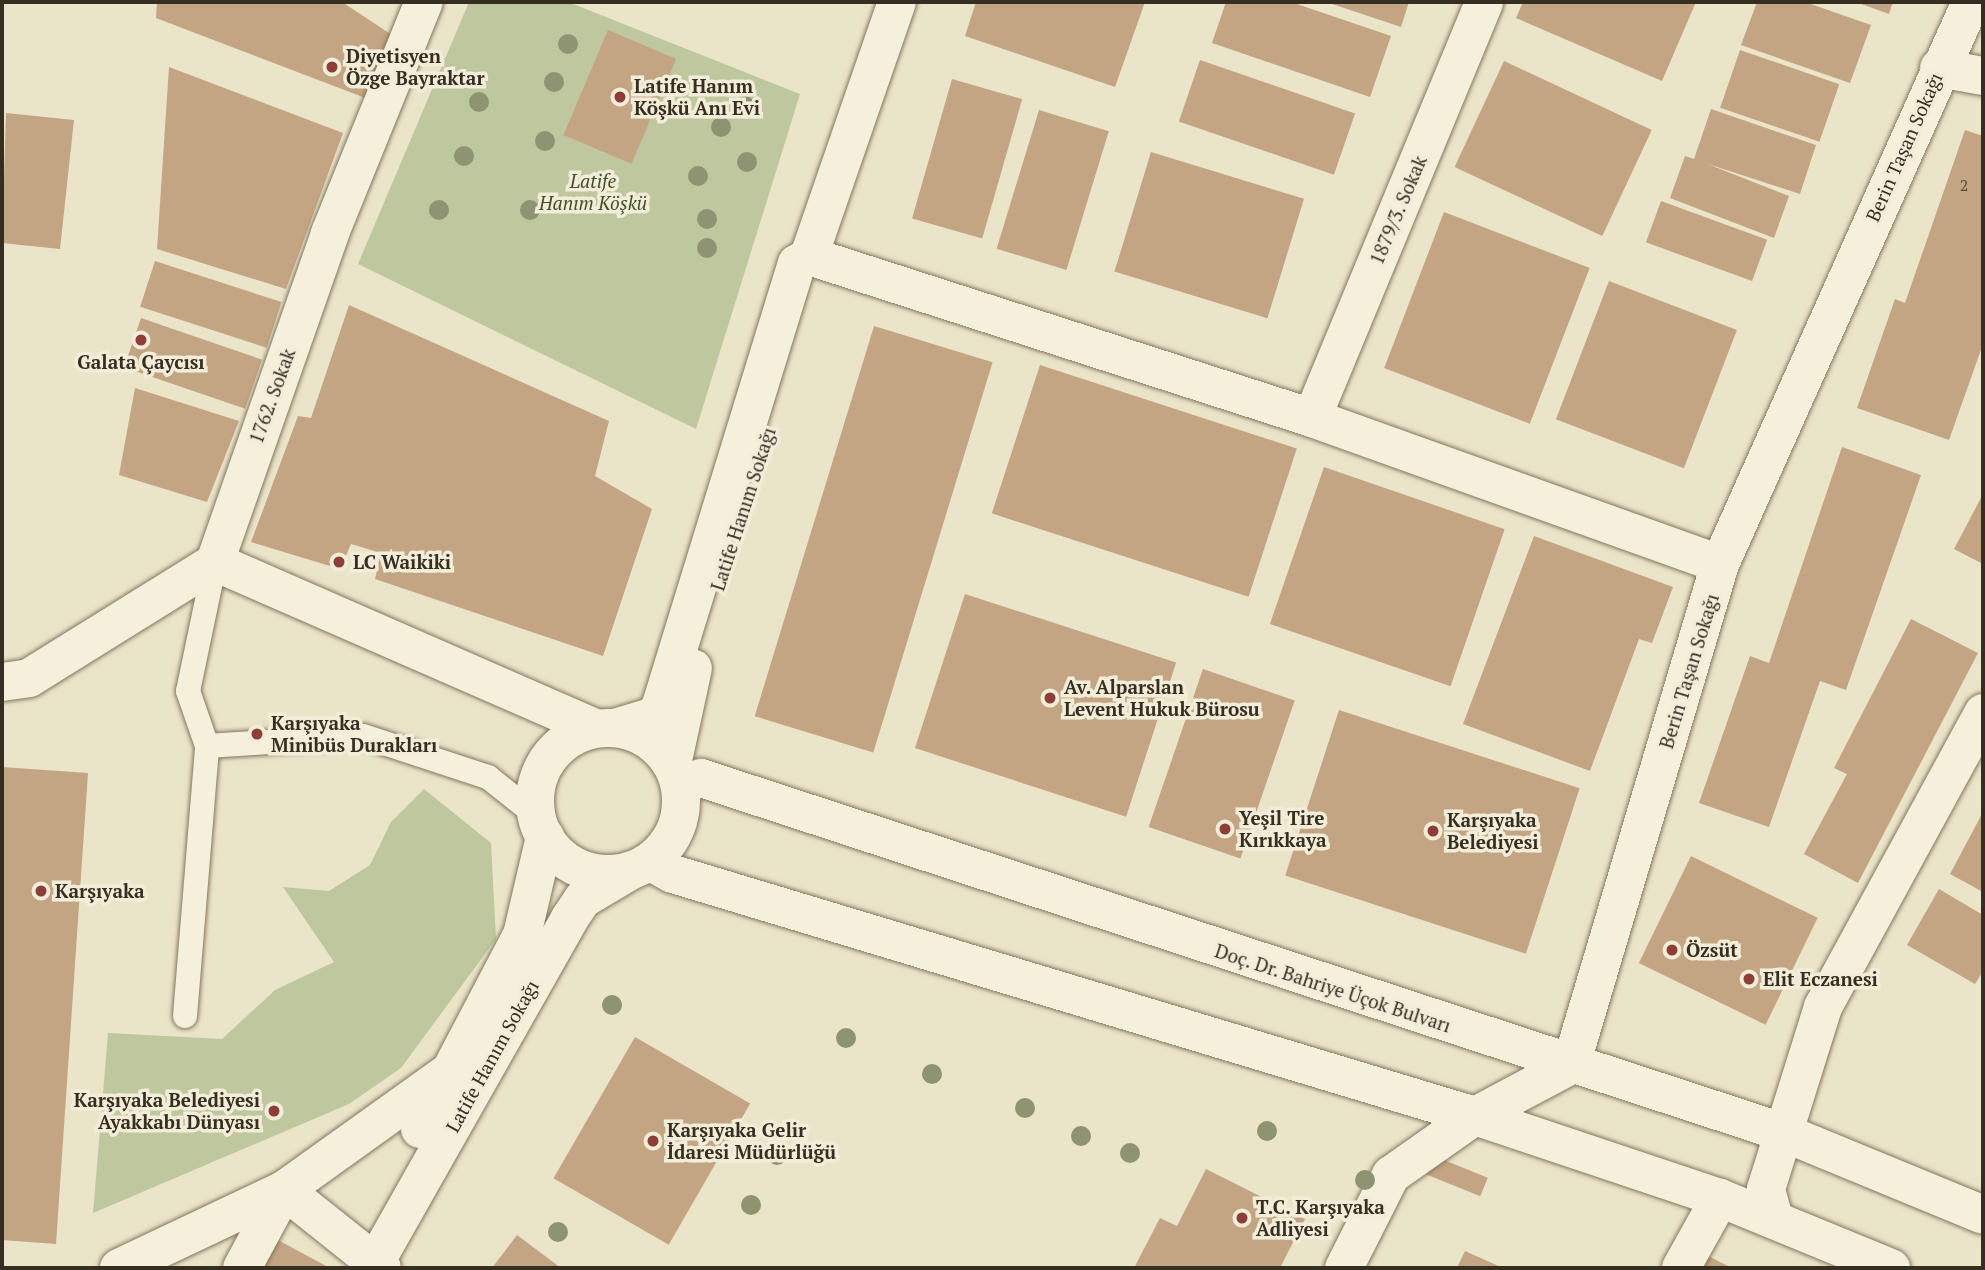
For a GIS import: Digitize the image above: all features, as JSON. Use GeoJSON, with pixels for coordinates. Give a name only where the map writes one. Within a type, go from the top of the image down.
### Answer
{"type":"FeatureCollection","features":[{"type":"Feature","properties":{"kind":"street","name":"Latife Hanım Sokağı"},"geometry":{"type":"LineString","coordinates":[[676,775],[691,673],[816,278],[809,256],[897,2]]}},
{"type":"Feature","properties":{"kind":"street","name":"1879/3. Sokak"},"geometry":{"type":"LineString","coordinates":[[1312,418],[1485,2]]}},
{"type":"Feature","properties":{"kind":"street","name":"Berin Taşan Sokağı"},"geometry":{"type":"LineString","coordinates":[[1571,1065],[1720,564],[1939,68],[1971,2]]}},
{"type":"Feature","properties":{"kind":"street","name":"1762. Sokak"},"geometry":{"type":"LineString","coordinates":[[215,562],[411,7]]}},
{"type":"Feature","properties":{"kind":"street"},"geometry":{"type":"LineString","coordinates":[[1939,68],[1983,76]]}},
{"type":"Feature","properties":{"kind":"street","name":"Latife Hanım Sokağı"},"geometry":{"type":"LineString","coordinates":[[605,728],[652,717],[660,708],[797,264],[809,256]]}},
{"type":"Feature","properties":{"kind":"street"},"geometry":{"type":"LineString","coordinates":[[809,256],[1312,418],[1720,564]]}},
{"type":"Feature","properties":{"kind":"street"},"geometry":{"type":"LineString","coordinates":[[2,682],[29,678],[215,562],[605,728],[638,734],[676,775],[676,828],[641,867]]}},
{"type":"Feature","properties":{"kind":"street"},"geometry":{"type":"LineString","coordinates":[[1774,1219],[1766,1189],[1823,1007],[1983,713]]}},
{"type":"Feature","properties":{"kind":"street"},"geometry":{"type":"LineString","coordinates":[[284,1190],[372,1258],[453,1068],[522,936],[541,827],[536,794],[554,752],[605,728]]}},
{"type":"Feature","properties":{"kind":"street","name":"Doç. Dr. Bahriye Üçok Bulvarı"},"geometry":{"type":"LineString","coordinates":[[676,775],[701,778],[1782,1132],[1983,1215]]}},
{"type":"Feature","properties":{"kind":"street"},"geometry":{"type":"LineString","coordinates":[[541,827],[581,869],[641,867],[673,874],[1475,1116],[1720,1198],[1891,1268]]}},
{"type":"Feature","properties":{"kind":"street","name":"Latife Hanım Sokağı"},"geometry":{"type":"LineString","coordinates":[[372,1258],[583,899],[641,867]]}},
{"type":"Feature","properties":{"kind":"street"},"geometry":{"type":"LineString","coordinates":[[1344,1268],[1391,1175],[1475,1116],[1571,1065]]}},
{"type":"Feature","properties":{"kind":"street"},"geometry":{"type":"LineString","coordinates":[[118,1268],[284,1190],[453,1068]]}},
{"type":"Feature","properties":{"kind":"street"},"geometry":{"type":"LineString","coordinates":[[242,1268],[284,1190]]}},
{"type":"Feature","properties":{"kind":"street"},"geometry":{"type":"LineString","coordinates":[[1681,1268],[1720,1198]]}},
{"type":"Feature","properties":{"kind":"lane"},"geometry":{"type":"LineString","coordinates":[[185,1016],[207,746],[188,691],[215,562]]}},
{"type":"Feature","properties":{"kind":"lane"},"geometry":{"type":"LineString","coordinates":[[207,746],[363,736],[488,777],[541,827]]}},
{"type":"Feature","properties":{"kind":"green space","name":"Latife Hanım Köşkü"},"geometry":{"type":"Polygon","coordinates":[[[469,2],[568,2],[800,94],[696,429],[358,264],[469,2]]]}},
{"type":"Feature","properties":{"kind":"green space"},"geometry":{"type":"Polygon","coordinates":[[[424,789],[491,843],[496,939],[401,1068],[349,1104],[93,1213],[108,1033],[222,1039],[275,990],[334,962],[283,887],[329,891],[370,865],[391,822],[424,789]]]}},
{"type":"Feature","properties":{"kind":"building","name":"Diyetisyen Özge Bayraktar"},"geometry":{"type":"Polygon","coordinates":[[[157,2],[342,2],[392,35],[368,99],[156,18],[157,2]]]}},
{"type":"Feature","properties":{"kind":"building"},"geometry":{"type":"Polygon","coordinates":[[[976,2],[1145,2],[1115,87],[965,36],[976,2]]]}},
{"type":"Feature","properties":{"kind":"building"},"geometry":{"type":"Polygon","coordinates":[[[1226,2],[1291,2],[1391,36],[1370,97],[1212,43],[1226,2]]]}},
{"type":"Feature","properties":{"kind":"building"},"geometry":{"type":"Polygon","coordinates":[[[1326,2],[1409,2],[1401,27],[1326,2]]]}},
{"type":"Feature","properties":{"kind":"building"},"geometry":{"type":"Polygon","coordinates":[[[1523,2],[1696,2],[1662,81],[1516,18],[1523,2]]]}},
{"type":"Feature","properties":{"kind":"building"},"geometry":{"type":"Polygon","coordinates":[[[1757,2],[1805,2],[1871,25],[1850,83],[1741,45],[1757,2]]]}},
{"type":"Feature","properties":{"kind":"building"},"geometry":{"type":"Polygon","coordinates":[[[1856,2],[1893,2],[1889,14],[1856,2]]]}},
{"type":"Feature","properties":{"kind":"building","name":"Latife Hanım Köşkü Anı Evi"},"geometry":{"type":"Polygon","coordinates":[[[608,30],[676,59],[632,164],[563,135],[608,30]]]}},
{"type":"Feature","properties":{"kind":"building"},"geometry":{"type":"Polygon","coordinates":[[[1740,50],[1839,84],[1819,142],[1720,108],[1740,50]]]}},
{"type":"Feature","properties":{"kind":"building"},"geometry":{"type":"Polygon","coordinates":[[[1200,60],[1355,113],[1334,175],[1179,121],[1200,60]]]}},
{"type":"Feature","properties":{"kind":"building"},"geometry":{"type":"Polygon","coordinates":[[[1504,61],[1652,130],[1602,236],[1455,167],[1504,61]]]}},
{"type":"Feature","properties":{"kind":"building"},"geometry":{"type":"Polygon","coordinates":[[[169,67],[343,133],[286,289],[157,249],[169,67]]]}},
{"type":"Feature","properties":{"kind":"building"},"geometry":{"type":"Polygon","coordinates":[[[952,79],[1022,99],[982,239],[912,218],[952,79]]]}},
{"type":"Feature","properties":{"kind":"building"},"geometry":{"type":"Polygon","coordinates":[[[1711,109],[1816,145],[1800,194],[1705,163],[1789,196],[1774,238],[1670,198],[1685,156],[1694,159],[1711,109]]]}},
{"type":"Feature","properties":{"kind":"building"},"geometry":{"type":"Polygon","coordinates":[[[1039,110],[1109,131],[1066,270],[997,249],[1039,110]]]}},
{"type":"Feature","properties":{"kind":"building"},"geometry":{"type":"Polygon","coordinates":[[[6,113],[74,120],[60,249],[2,243],[6,113]]]}},
{"type":"Feature","properties":{"kind":"building"},"geometry":{"type":"Polygon","coordinates":[[[1965,130],[1983,136],[1983,344],[1949,440],[1857,408],[1895,299],[1905,303],[1965,130]]]}},
{"type":"Feature","properties":{"kind":"building"},"geometry":{"type":"Polygon","coordinates":[[[1151,152],[1304,199],[1267,318],[1114,272],[1151,152]]]}},
{"type":"Feature","properties":{"kind":"building"},"geometry":{"type":"Polygon","coordinates":[[[1661,201],[1767,240],[1752,281],[1646,242],[1661,201]]]}},
{"type":"Feature","properties":{"kind":"building"},"geometry":{"type":"Polygon","coordinates":[[[1444,212],[1590,268],[1530,424],[1384,368],[1444,212]]]}},
{"type":"Feature","properties":{"kind":"building"},"geometry":{"type":"Polygon","coordinates":[[[155,261],[281,302],[267,348],[140,307],[155,261]]]}},
{"type":"Feature","properties":{"kind":"building"},"geometry":{"type":"Polygon","coordinates":[[[1609,281],[1737,330],[1684,468],[1556,419],[1609,281]]]}},
{"type":"Feature","properties":{"kind":"building"},"geometry":{"type":"Polygon","coordinates":[[[349,305],[609,421],[595,476],[652,509],[603,656],[375,579],[381,553],[351,544],[340,569],[251,542],[298,416],[311,418],[349,305]]]}},
{"type":"Feature","properties":{"kind":"building"},"geometry":{"type":"Polygon","coordinates":[[[141,318],[262,360],[245,409],[124,367],[141,318]]]}},
{"type":"Feature","properties":{"kind":"building"},"geometry":{"type":"Polygon","coordinates":[[[874,326],[993,362],[873,752],[755,716],[874,326]]]}},
{"type":"Feature","properties":{"kind":"building"},"geometry":{"type":"Polygon","coordinates":[[[1040,365],[1297,448],[1249,597],[992,513],[1040,365]]]}},
{"type":"Feature","properties":{"kind":"building"},"geometry":{"type":"Polygon","coordinates":[[[135,388],[239,421],[207,502],[119,475],[135,388]]]}},
{"type":"Feature","properties":{"kind":"building"},"geometry":{"type":"Polygon","coordinates":[[[1842,447],[1921,475],[1846,690],[1820,681],[1769,827],[1699,803],[1750,656],[1769,663],[1842,447]]]}},
{"type":"Feature","properties":{"kind":"building"},"geometry":{"type":"Polygon","coordinates":[[[1324,467],[1505,529],[1451,686],[1270,624],[1324,467]]]}},
{"type":"Feature","properties":{"kind":"building"},"geometry":{"type":"Polygon","coordinates":[[[1983,494],[1983,564],[1954,549],[1983,494]]]}},
{"type":"Feature","properties":{"kind":"building"},"geometry":{"type":"Polygon","coordinates":[[[1534,536],[1673,587],[1652,643],[1639,639],[1590,771],[1463,724],[1534,536]]]}},
{"type":"Feature","properties":{"kind":"building","name":"Av. Alparslan Levent Hukuk Bürosu"},"geometry":{"type":"Polygon","coordinates":[[[965,594],[1176,663],[1126,817],[915,748],[965,594]]]}},
{"type":"Feature","properties":{"kind":"building"},"geometry":{"type":"Polygon","coordinates":[[[1911,619],[1978,653],[1858,883],[1804,854],[1847,774],[1834,768],[1911,619]]]}},
{"type":"Feature","properties":{"kind":"building"},"geometry":{"type":"Polygon","coordinates":[[[1203,669],[1295,701],[1240,858],[1149,827],[1203,669]]]}},
{"type":"Feature","properties":{"kind":"building","name":"Karşıyaka Belediyesi"},"geometry":{"type":"Polygon","coordinates":[[[1339,710],[1580,788],[1526,954],[1285,875],[1339,710]]]}},
{"type":"Feature","properties":{"kind":"building","name":"Karşıyaka"},"geometry":{"type":"Polygon","coordinates":[[[2,767],[88,773],[56,1244],[2,1240],[2,767]]]}},
{"type":"Feature","properties":{"kind":"building"},"geometry":{"type":"Polygon","coordinates":[[[1983,812],[1983,892],[1950,874],[1983,812]]]}},
{"type":"Feature","properties":{"kind":"building"},"geometry":{"type":"Polygon","coordinates":[[[1691,856],[1818,918],[1766,1025],[1639,963],[1691,856]]]}},
{"type":"Feature","properties":{"kind":"building"},"geometry":{"type":"Polygon","coordinates":[[[1939,889],[1983,915],[1983,971],[1975,984],[1907,945],[1939,889]]]}},
{"type":"Feature","properties":{"kind":"building","name":"Karşıyaka Gelir İdaresi Müdürlüğü"},"geometry":{"type":"Polygon","coordinates":[[[635,1037],[750,1104],[669,1245],[554,1178],[635,1037]]]}},
{"type":"Feature","properties":{"kind":"building"},"geometry":{"type":"Polygon","coordinates":[[[1434,1156],[1488,1178],[1480,1196],[1427,1175],[1434,1156]]]}},
{"type":"Feature","properties":{"kind":"building","name":"T.C. Karşıyaka Adliyesi"},"geometry":{"type":"Polygon","coordinates":[[[1206,1169],[1305,1219],[1280,1268],[1134,1268],[1160,1218],[1177,1226],[1206,1169]]]}},
{"type":"Feature","properties":{"kind":"building"},"geometry":{"type":"Polygon","coordinates":[[[517,1235],[561,1268],[492,1268],[517,1235]]]}},
{"type":"Feature","properties":{"kind":"building"},"geometry":{"type":"Polygon","coordinates":[[[276,1239],[330,1268],[260,1268],[276,1239]]]}},
{"type":"Feature","properties":{"kind":"building"},"geometry":{"type":"Polygon","coordinates":[[[1465,1251],[1503,1268],[1457,1268],[1465,1251]]]}},
{"type":"Feature","properties":{"kind":"building"},"geometry":{"type":"Polygon","coordinates":[[[1708,1256],[1732,1268],[1702,1268],[1708,1256]]]}},
{"type":"Feature","properties":{"kind":"place","name":"Diyetisyen Özge Bayraktar"},"geometry":{"type":"Point","coordinates":[332,67]}},
{"type":"Feature","properties":{"kind":"place","name":"Latife Hanım Köşkü Anı Evi"},"geometry":{"type":"Point","coordinates":[620,97]}},
{"type":"Feature","properties":{"kind":"place","name":"Galata Çaycısı"},"geometry":{"type":"Point","coordinates":[141,340]}},
{"type":"Feature","properties":{"kind":"place","name":"LC Waikiki"},"geometry":{"type":"Point","coordinates":[339,562]}},
{"type":"Feature","properties":{"kind":"place","name":"Av. Alparslan Levent Hukuk Bürosu"},"geometry":{"type":"Point","coordinates":[1050,698]}},
{"type":"Feature","properties":{"kind":"place","name":"Karşıyaka Minibüs Durakları"},"geometry":{"type":"Point","coordinates":[257,734]}},
{"type":"Feature","properties":{"kind":"place","name":"Yeşil Tire Kırıkkaya"},"geometry":{"type":"Point","coordinates":[1225,829]}},
{"type":"Feature","properties":{"kind":"place","name":"Karşıyaka Belediyesi"},"geometry":{"type":"Point","coordinates":[1433,831]}},
{"type":"Feature","properties":{"kind":"place","name":"Karşıyaka"},"geometry":{"type":"Point","coordinates":[41,891]}},
{"type":"Feature","properties":{"kind":"place","name":"Özsüt"},"geometry":{"type":"Point","coordinates":[1672,950]}},
{"type":"Feature","properties":{"kind":"place","name":"Elit Eczanesi"},"geometry":{"type":"Point","coordinates":[1749,979]}},
{"type":"Feature","properties":{"kind":"place","name":"Karşıyaka Belediyesi Ayakkabı Dünyası"},"geometry":{"type":"Point","coordinates":[274,1111]}},
{"type":"Feature","properties":{"kind":"place","name":"Karşıyaka Gelir İdaresi Müdürlüğü"},"geometry":{"type":"Point","coordinates":[653,1141]}},
{"type":"Feature","properties":{"kind":"place","name":"T.C. Karşıyaka Adliyesi"},"geometry":{"type":"Point","coordinates":[1242,1218]}}]}
